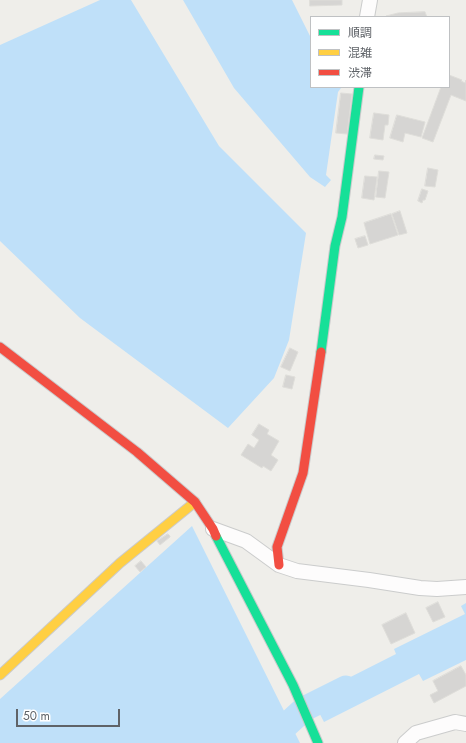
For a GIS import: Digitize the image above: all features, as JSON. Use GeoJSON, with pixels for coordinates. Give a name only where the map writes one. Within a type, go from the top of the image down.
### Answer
{"type":"FeatureCollection","features":[{"type":"Feature","properties":{"kind":"street"},"geometry":{"type":"LineString","coordinates":[[367,16],[370,0]]}},
{"type":"Feature","properties":{"kind":"street"},"geometry":{"type":"LineString","coordinates":[[278,565],[277,547],[303,473],[335,246],[342,217],[359,88]]}},
{"type":"Feature","properties":{"kind":"street"},"geometry":{"type":"LineString","coordinates":[[0,347],[137,452],[195,502],[213,529],[293,685],[318,743]]}},
{"type":"Feature","properties":{"kind":"street"},"geometry":{"type":"LineString","coordinates":[[0,675],[120,564],[195,502]]}},
{"type":"Feature","properties":{"kind":"street"},"geometry":{"type":"LineString","coordinates":[[213,529],[246,541],[278,565],[297,571],[420,588],[437,589],[466,587]]}},
{"type":"Feature","properties":{"kind":"street"},"geometry":{"type":"LineString","coordinates":[[405,743],[416,733],[455,722],[466,724]]}},
{"type":"Feature","properties":{"kind":"water"},"geometry":{"type":"Polygon","coordinates":[[[100,0],[131,0],[219,146],[306,233],[289,340],[274,378],[228,428],[80,318],[0,241],[0,45],[100,0]]]}},
{"type":"Feature","properties":{"kind":"water"},"geometry":{"type":"Polygon","coordinates":[[[183,0],[292,0],[310,36],[310,88],[341,88],[338,92],[326,175],[331,180],[325,187],[310,177],[234,88],[183,0]]]}},
{"type":"Feature","properties":{"kind":"water"},"geometry":{"type":"Polygon","coordinates":[[[192,526],[300,743],[0,743],[0,699],[192,526]]]}},
{"type":"Feature","properties":{"kind":"water"},"geometry":{"type":"Polygon","coordinates":[[[466,603],[466,660],[423,681],[419,674],[324,722],[311,697],[396,654],[394,649],[465,614],[461,606],[466,603]]]}},
{"type":"Feature","properties":{"kind":"building"},"geometry":{"type":"Polygon","coordinates":[[[310,0],[342,0],[342,5],[310,6],[310,0]]]}},
{"type":"Feature","properties":{"kind":"building"},"geometry":{"type":"Polygon","coordinates":[[[425,12],[427,16],[386,16],[398,13],[425,12]]]}},
{"type":"Feature","properties":{"kind":"building"},"geometry":{"type":"Polygon","coordinates":[[[450,75],[462,80],[461,81],[465,83],[466,80],[466,101],[451,95],[433,142],[422,138],[441,88],[450,88],[450,75]]]}},
{"type":"Feature","properties":{"kind":"building"},"geometry":{"type":"Polygon","coordinates":[[[341,93],[352,94],[347,134],[336,133],[341,93]]]}},
{"type":"Feature","properties":{"kind":"building"},"geometry":{"type":"Polygon","coordinates":[[[374,113],[389,115],[388,125],[385,125],[383,140],[370,138],[374,113]]]}},
{"type":"Feature","properties":{"kind":"building"},"geometry":{"type":"Polygon","coordinates":[[[397,115],[425,122],[421,137],[405,133],[403,142],[390,138],[397,115]]]}},
{"type":"Feature","properties":{"kind":"building"},"geometry":{"type":"Polygon","coordinates":[[[375,155],[384,156],[383,160],[374,159],[375,155]]]}},
{"type":"Feature","properties":{"kind":"building"},"geometry":{"type":"Polygon","coordinates":[[[428,168],[438,170],[435,187],[425,186],[428,168]]]}},
{"type":"Feature","properties":{"kind":"building"},"geometry":{"type":"Polygon","coordinates":[[[379,171],[389,172],[385,198],[376,197],[379,171]]]}},
{"type":"Feature","properties":{"kind":"building"},"geometry":{"type":"Polygon","coordinates":[[[365,176],[377,177],[374,200],[362,198],[365,176]]]}},
{"type":"Feature","properties":{"kind":"building"},"geometry":{"type":"Polygon","coordinates":[[[422,189],[428,191],[425,200],[423,200],[422,203],[418,201],[422,189]]]}},
{"type":"Feature","properties":{"kind":"building"},"geometry":{"type":"Polygon","coordinates":[[[400,211],[407,233],[399,235],[392,214],[400,211]]]}},
{"type":"Feature","properties":{"kind":"building"},"geometry":{"type":"Polygon","coordinates":[[[391,214],[398,235],[370,244],[364,223],[391,214]]]}},
{"type":"Feature","properties":{"kind":"building"},"geometry":{"type":"Polygon","coordinates":[[[365,236],[368,245],[358,248],[355,239],[365,236]]]}},
{"type":"Feature","properties":{"kind":"building"},"geometry":{"type":"Polygon","coordinates":[[[290,348],[298,352],[290,371],[281,367],[290,348]]]}},
{"type":"Feature","properties":{"kind":"building"},"geometry":{"type":"Polygon","coordinates":[[[286,375],[295,377],[292,389],[283,387],[286,375]]]}},
{"type":"Feature","properties":{"kind":"building"},"geometry":{"type":"Polygon","coordinates":[[[259,424],[269,430],[267,434],[279,441],[271,455],[278,460],[271,471],[263,466],[262,468],[241,455],[248,444],[254,448],[259,440],[252,435],[259,424]]]}},
{"type":"Feature","properties":{"kind":"building"},"geometry":{"type":"Polygon","coordinates":[[[168,534],[170,537],[160,545],[157,541],[168,534]]]}},
{"type":"Feature","properties":{"kind":"building"},"geometry":{"type":"Polygon","coordinates":[[[141,561],[146,567],[140,572],[135,566],[141,561]]]}},
{"type":"Feature","properties":{"kind":"building"},"geometry":{"type":"Polygon","coordinates":[[[438,602],[445,617],[433,622],[426,608],[438,602]]]}},
{"type":"Feature","properties":{"kind":"building"},"geometry":{"type":"Polygon","coordinates":[[[406,613],[415,633],[391,644],[382,625],[406,613]]]}},
{"type":"Feature","properties":{"kind":"building"},"geometry":{"type":"Polygon","coordinates":[[[461,666],[466,675],[466,686],[434,703],[430,695],[438,691],[433,681],[461,666]]]}},
{"type":"Feature","properties":{"kind":"waterway"},"geometry":{"type":"LineString","coordinates":[[267,743],[304,709],[346,688]]}},
{"type":"Feature","properties":{"kind":"traffic: fast"},"geometry":{"type":"LineString","coordinates":[[321,352],[335,246],[342,217],[359,88]]}},
{"type":"Feature","properties":{"kind":"traffic: fast"},"geometry":{"type":"LineString","coordinates":[[216,536],[293,685],[318,743]]}},
{"type":"Feature","properties":{"kind":"traffic: slow"},"geometry":{"type":"LineString","coordinates":[[0,675],[120,563],[195,502]]}},
{"type":"Feature","properties":{"kind":"traffic: jam"},"geometry":{"type":"LineString","coordinates":[[0,347],[137,452],[195,502],[216,536]]}},
{"type":"Feature","properties":{"kind":"traffic: jam"},"geometry":{"type":"LineString","coordinates":[[279,565],[277,547],[303,473],[321,352]]}}]}
